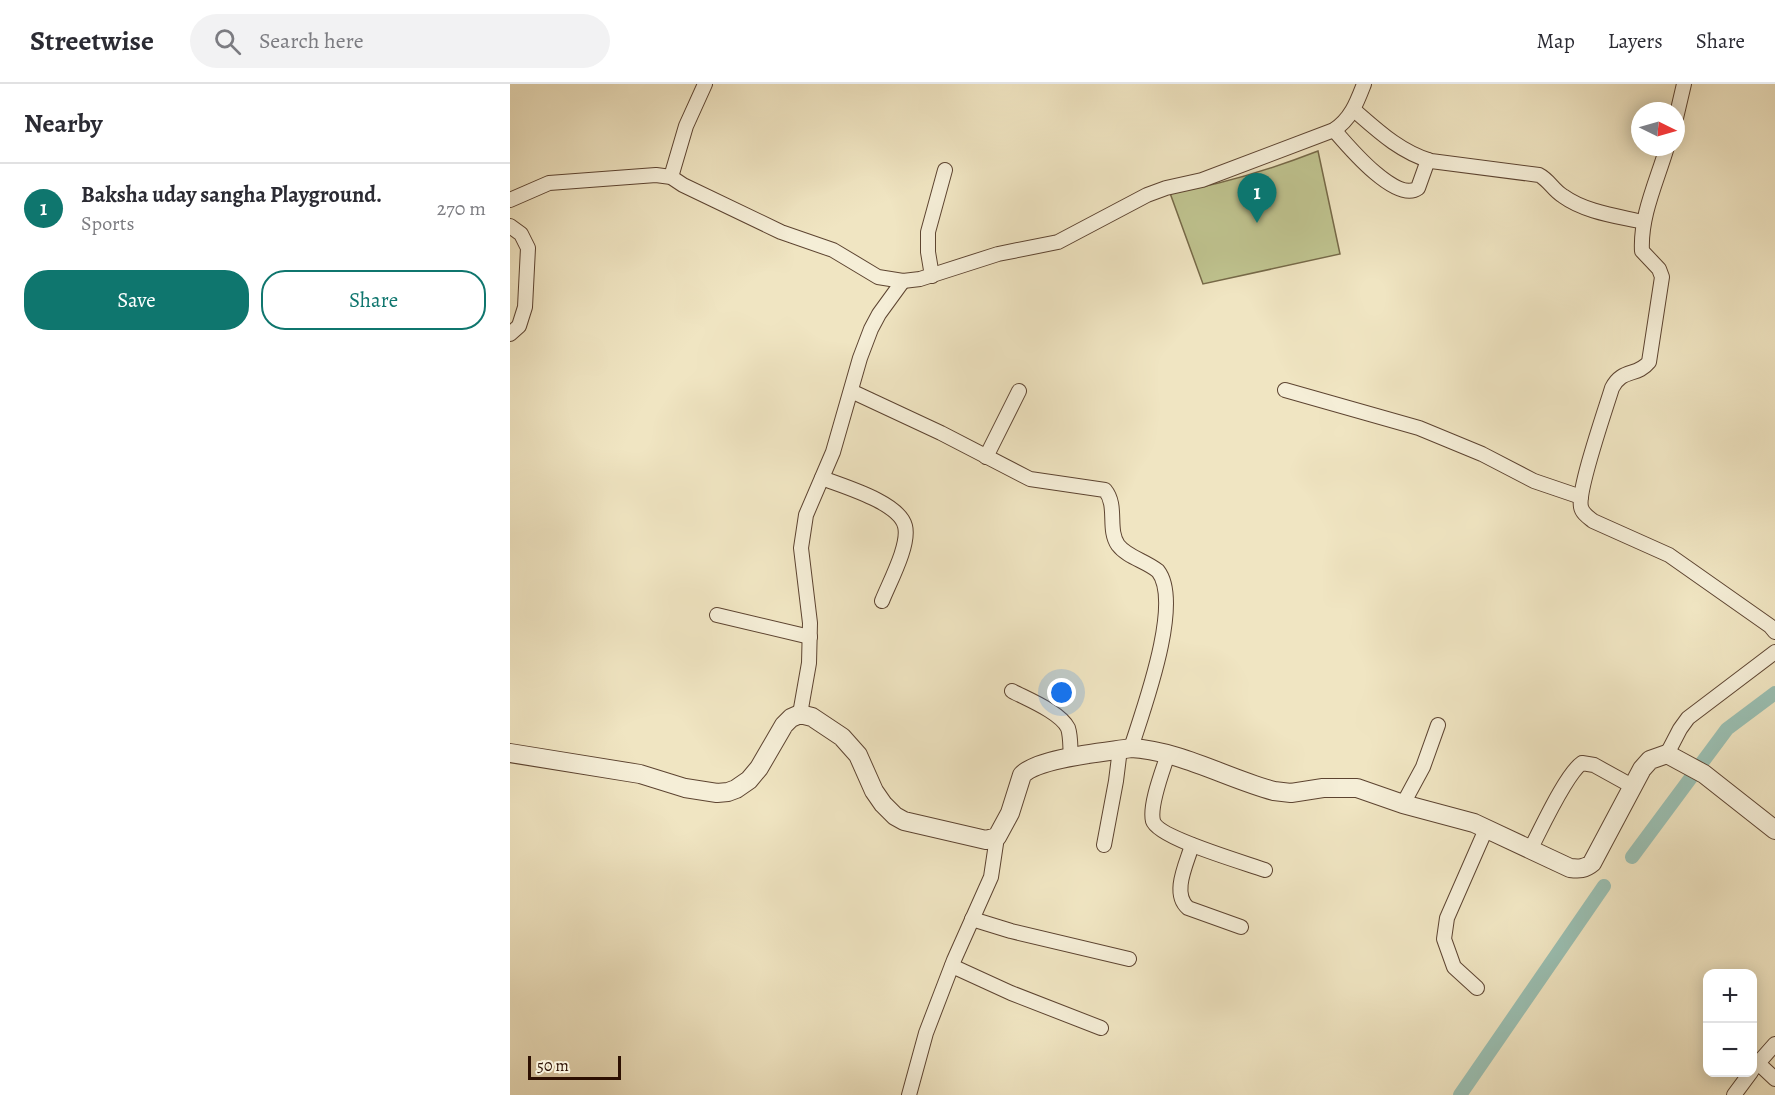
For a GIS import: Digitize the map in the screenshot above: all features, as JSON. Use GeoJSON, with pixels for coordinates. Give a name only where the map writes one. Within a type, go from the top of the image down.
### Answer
{"type":"FeatureCollection","features":[{"type":"Feature","properties":{"kind":"street"},"geometry":{"type":"LineString","coordinates":[[671,177],[686,126],[705,84]]}},
{"type":"Feature","properties":{"kind":"street"},"geometry":{"type":"LineString","coordinates":[[510,200],[539,186],[560,181],[656,175],[671,177],[781,232],[833,250],[878,277],[903,281],[932,276],[998,254],[1058,242],[1147,195],[1202,180],[1334,130],[1354,110],[1364,84]]}},
{"type":"Feature","properties":{"kind":"street"},"geometry":{"type":"LineString","coordinates":[[1680,102],[1684,84]]}},
{"type":"Feature","properties":{"kind":"street"},"geometry":{"type":"LineString","coordinates":[[1354,110],[1388,140],[1428,160],[1539,174],[1564,197],[1579,205],[1643,222]]}},
{"type":"Feature","properties":{"kind":"street"},"geometry":{"type":"LineString","coordinates":[[1334,130],[1364,164],[1379,177],[1406,191],[1412,192],[1418,188],[1428,160]]}},
{"type":"Feature","properties":{"kind":"street"},"geometry":{"type":"LineString","coordinates":[[1664,156],[1643,222],[1642,251],[1659,269],[1662,277],[1649,362],[1644,368],[1623,374],[1616,379],[1581,497],[1581,507],[1593,521],[1669,555],[1770,626],[1775,632]]}},
{"type":"Feature","properties":{"kind":"street"},"geometry":{"type":"LineString","coordinates":[[932,276],[928,252],[928,232],[945,170]]}},
{"type":"Feature","properties":{"kind":"street"},"geometry":{"type":"LineString","coordinates":[[510,226],[521,234],[528,248],[525,307],[519,326],[510,334]]}},
{"type":"Feature","properties":{"kind":"street"},"geometry":{"type":"LineString","coordinates":[[800,714],[809,663],[810,637],[801,548],[806,515],[833,452],[871,329],[903,281]]}},
{"type":"Feature","properties":{"kind":"street"},"geometry":{"type":"LineString","coordinates":[[1286,390],[1419,428],[1482,454],[1534,481],[1581,497]]}},
{"type":"Feature","properties":{"kind":"street"},"geometry":{"type":"LineString","coordinates":[[851,391],[941,433],[1030,479],[1105,490],[1112,502],[1114,536],[1117,543],[1124,551],[1152,566],[1162,576],[1166,593],[1164,629],[1147,699],[1126,748],[1116,781],[1104,845]]}},
{"type":"Feature","properties":{"kind":"street"},"geometry":{"type":"LineString","coordinates":[[986,457],[1019,392]]}},
{"type":"Feature","properties":{"kind":"street"},"geometry":{"type":"LineString","coordinates":[[822,477],[876,499],[895,512],[905,526],[903,547],[882,602]]}},
{"type":"Feature","properties":{"kind":"street"},"geometry":{"type":"LineString","coordinates":[[717,615],[810,637]]}},
{"type":"Feature","properties":{"kind":"street"},"geometry":{"type":"LineString","coordinates":[[1672,756],[1680,729],[1688,718],[1775,652]]}},
{"type":"Feature","properties":{"kind":"street"},"geometry":{"type":"LineString","coordinates":[[1011,691],[1048,710],[1063,721],[1069,732],[1071,758]]}},
{"type":"Feature","properties":{"kind":"street"},"geometry":{"type":"LineString","coordinates":[[510,753],[640,774],[685,788],[717,793],[728,792],[749,780],[759,768],[784,725],[791,718],[800,714],[812,717],[842,737],[858,755],[874,791],[895,816],[904,821],[978,839],[997,837]]}},
{"type":"Feature","properties":{"kind":"street"},"geometry":{"type":"LineString","coordinates":[[1403,804],[1423,767],[1438,725]]}},
{"type":"Feature","properties":{"kind":"street"},"geometry":{"type":"LineString","coordinates":[[909,1095],[926,1033],[951,966],[991,877],[997,837],[1004,826],[1022,776],[1036,765],[1126,748],[1160,751],[1274,791],[1291,793],[1323,788],[1357,788],[1403,804],[1474,823],[1570,868],[1587,868],[1592,863],[1642,769],[1650,760],[1672,756],[1704,774],[1775,830]]}},
{"type":"Feature","properties":{"kind":"street"},"geometry":{"type":"LineString","coordinates":[[1168,754],[1153,809],[1153,822],[1157,828],[1171,837],[1265,870]]}},
{"type":"Feature","properties":{"kind":"street"},"geometry":{"type":"LineString","coordinates":[[1531,848],[1577,766],[1582,763],[1594,765],[1632,786]]}},
{"type":"Feature","properties":{"kind":"street"},"geometry":{"type":"LineString","coordinates":[[1477,988],[1454,967],[1444,939],[1447,918],[1486,829]]}},
{"type":"Feature","properties":{"kind":"street"},"geometry":{"type":"LineString","coordinates":[[1192,845],[1181,882],[1181,896],[1185,905],[1241,927]]}},
{"type":"Feature","properties":{"kind":"street"},"geometry":{"type":"LineString","coordinates":[[972,920],[1129,959]]}},
{"type":"Feature","properties":{"kind":"street"},"geometry":{"type":"LineString","coordinates":[[951,966],[1011,993],[1101,1028]]}},
{"type":"Feature","properties":{"kind":"street"},"geometry":{"type":"LineString","coordinates":[[1757,1065],[1775,1044]]}},
{"type":"Feature","properties":{"kind":"street"},"geometry":{"type":"LineString","coordinates":[[1757,1070],[1775,1079]]}},
{"type":"Feature","properties":{"kind":"street"},"geometry":{"type":"LineString","coordinates":[[1734,1095],[1748,1077]]}},
{"type":"Feature","properties":{"kind":"green space"},"geometry":{"type":"Polygon","coordinates":[[[1318,151],[1340,254],[1203,284],[1170,193],[1245,176],[1318,151]]]}},
{"type":"Feature","properties":{"kind":"waterway"},"geometry":{"type":"LineString","coordinates":[[1632,857],[1727,729],[1775,693]]}},
{"type":"Feature","properties":{"kind":"waterway"},"geometry":{"type":"LineString","coordinates":[[1460,1095],[1604,886]]}},
{"type":"Feature","properties":{"kind":"place","name":"Baksha uday sangha Playground."},"geometry":{"type":"Point","coordinates":[1257,223]}}]}
